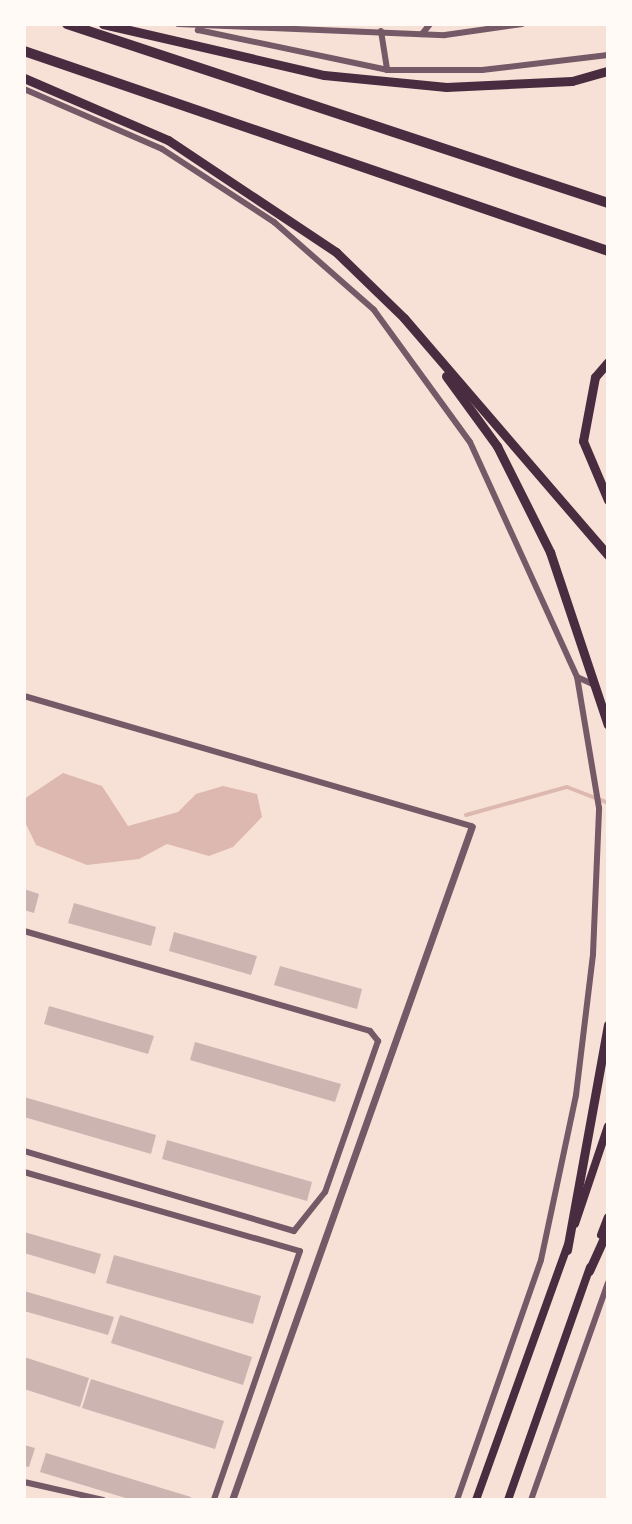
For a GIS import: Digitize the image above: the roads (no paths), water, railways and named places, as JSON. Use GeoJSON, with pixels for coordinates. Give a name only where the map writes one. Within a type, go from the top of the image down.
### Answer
{"type":"FeatureCollection","features":[{"type":"Feature","properties":{"kind":"highway"},"geometry":{"type":"LineString","coordinates":[[67,24],[608,203]]}},
{"type":"Feature","properties":{"kind":"highway"},"geometry":{"type":"LineString","coordinates":[[24,51],[608,251]]}},
{"type":"Feature","properties":{"kind":"main road"},"geometry":{"type":"LineString","coordinates":[[103,24],[324,75],[446,87],[572,81],[608,71]]}},
{"type":"Feature","properties":{"kind":"main road"},"geometry":{"type":"LineString","coordinates":[[24,78],[168,140],[267,201],[336,252],[404,318],[608,555]]}},
{"type":"Feature","properties":{"kind":"main road"},"geometry":{"type":"LineString","coordinates":[[404,318],[497,446],[550,552],[598,686],[608,725]]}},
{"type":"Feature","properties":{"kind":"main road"},"geometry":{"type":"LineString","coordinates":[[608,362],[595,377],[583,441],[608,500]]}},
{"type":"Feature","properties":{"kind":"main road"},"geometry":{"type":"LineString","coordinates":[[567,1250],[608,1025]]}},
{"type":"Feature","properties":{"kind":"main road"},"geometry":{"type":"LineString","coordinates":[[476,1500],[567,1250],[608,1126]]}},
{"type":"Feature","properties":{"kind":"main road"},"geometry":{"type":"LineString","coordinates":[[508,1500],[608,1217]]}},
{"type":"Feature","properties":{"kind":"main road"},"geometry":{"type":"LineString","coordinates":[[589,1271],[608,1229]]}},
{"type":"Feature","properties":{"kind":"street"},"geometry":{"type":"LineString","coordinates":[[178,24],[387,70],[482,70],[608,55]]}},
{"type":"Feature","properties":{"kind":"street"},"geometry":{"type":"LineString","coordinates":[[422,34],[430,24]]}},
{"type":"Feature","properties":{"kind":"street"},"geometry":{"type":"LineString","coordinates":[[201,27],[422,34],[522,24]]}},
{"type":"Feature","properties":{"kind":"street"},"geometry":{"type":"LineString","coordinates":[[381,31],[387,70]]}},
{"type":"Feature","properties":{"kind":"street"},"geometry":{"type":"LineString","coordinates":[[24,89],[162,149],[274,222],[374,310],[470,442],[577,677],[599,808],[576,1095],[541,1260],[457,1500]]}},
{"type":"Feature","properties":{"kind":"street"},"geometry":{"type":"LineString","coordinates":[[577,677],[598,686]]}},
{"type":"Feature","properties":{"kind":"street"},"geometry":{"type":"LineString","coordinates":[[24,696],[472,826],[232,1500]]}},
{"type":"Feature","properties":{"kind":"street"},"geometry":{"type":"LineString","coordinates":[[24,931],[370,1031],[378,1041],[325,1192],[294,1231],[24,1151]]}},
{"type":"Feature","properties":{"kind":"street"},"geometry":{"type":"LineString","coordinates":[[24,1172],[300,1251],[214,1500]]}},
{"type":"Feature","properties":{"kind":"street"},"geometry":{"type":"LineString","coordinates":[[531,1500],[608,1283]]}},
{"type":"Feature","properties":{"kind":"street"},"geometry":{"type":"LineString","coordinates":[[24,1482],[103,1500]]}},
{"type":"Feature","properties":{"kind":"waterway"},"geometry":{"type":"LineString","coordinates":[[466,815],[567,787],[608,803]]}}]}
